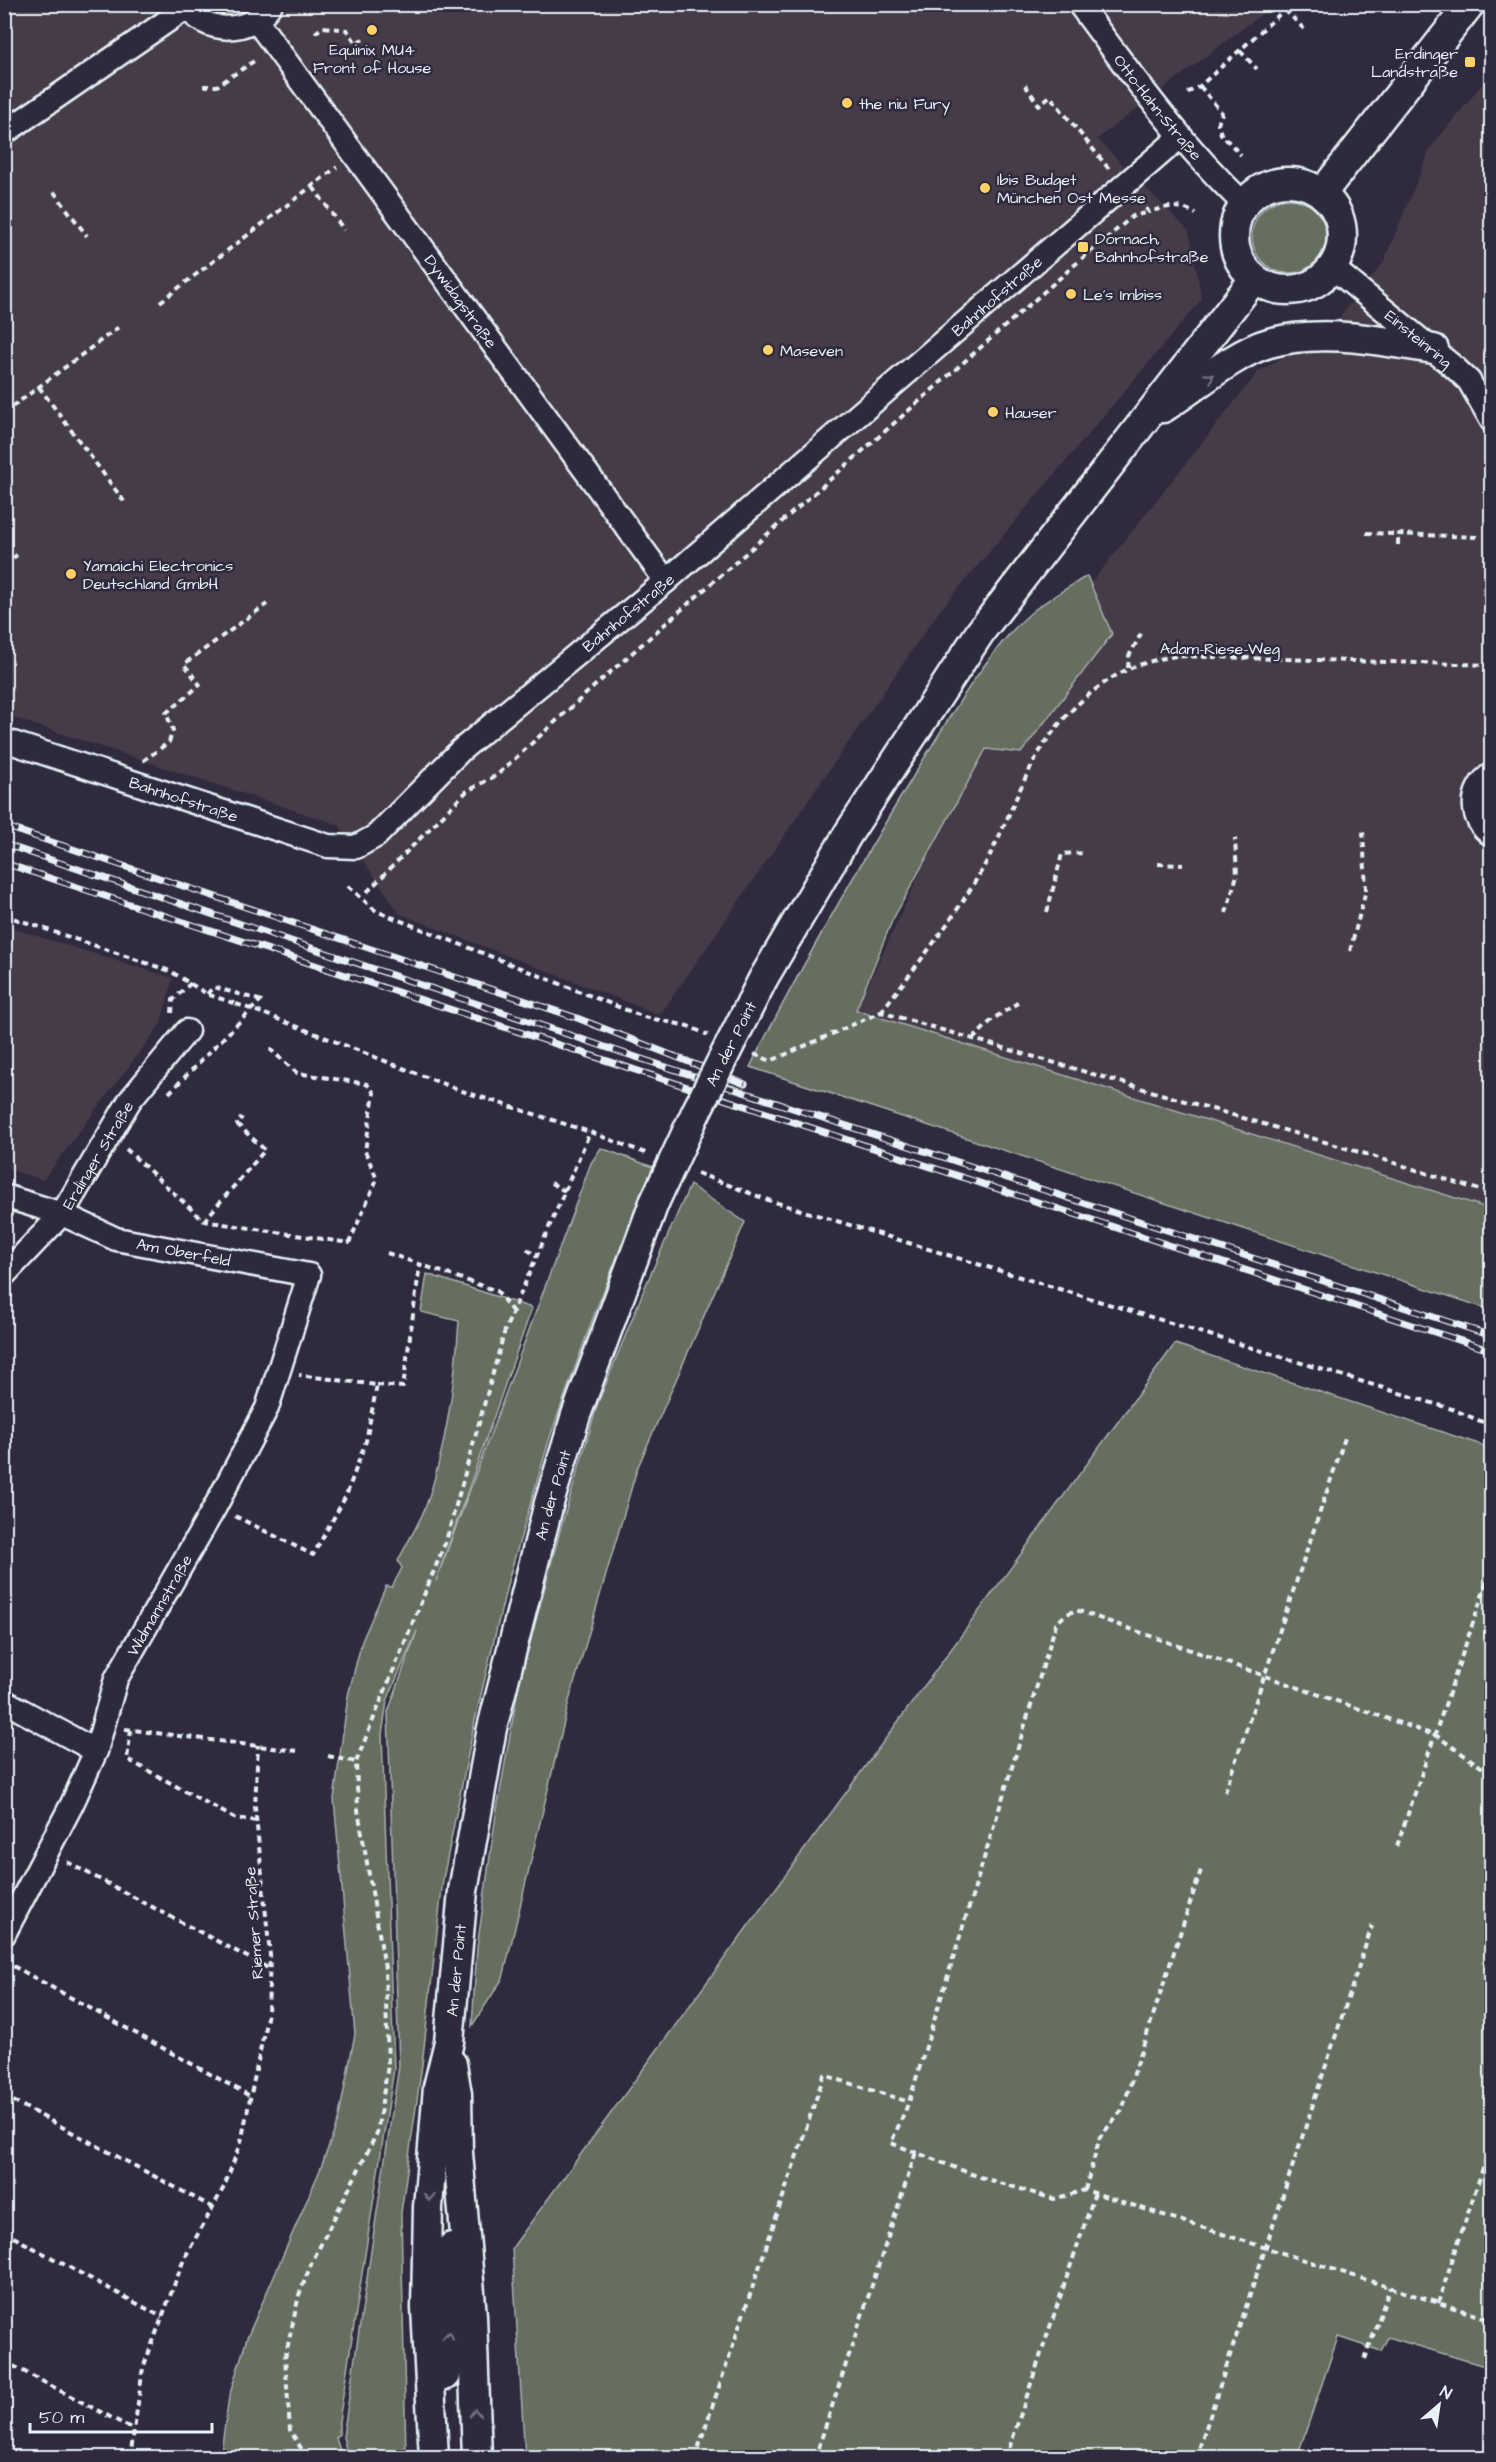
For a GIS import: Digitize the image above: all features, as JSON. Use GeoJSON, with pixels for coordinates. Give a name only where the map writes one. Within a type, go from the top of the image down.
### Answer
{"type":"FeatureCollection","features":[{"type":"Feature","properties":{"kind":"street","name":"Otto-Hahn-Straße"},"geometry":{"type":"LineString","coordinates":[[1079,4],[1151,102],[1180,137],[1244,204]]}},
{"type":"Feature","properties":{"kind":"street"},"geometry":{"type":"LineString","coordinates":[[1322,193],[1470,4]]}},
{"type":"Feature","properties":{"kind":"street"},"geometry":{"type":"LineString","coordinates":[[4,134],[186,6],[198,18],[212,26],[227,29],[242,27],[264,12]]}},
{"type":"Feature","properties":{"kind":"street","name":"Dywidagstraße"},"geometry":{"type":"LineString","coordinates":[[264,12],[277,45],[354,154],[666,581]]}},
{"type":"Feature","properties":{"kind":"street","name":"Bahnhofstraße"},"geometry":{"type":"LineString","coordinates":[[4,740],[328,846],[356,847],[376,836],[461,750],[666,581],[1180,137]]}},
{"type":"Feature","properties":{"kind":"street"},"geometry":{"type":"LineString","coordinates":[[1281,182],[1295,182],[1322,193],[1335,209],[1342,229],[1343,243],[1333,268],[1310,286],[1296,290],[1267,287],[1254,279],[1241,263],[1234,243],[1234,230],[1244,204],[1260,190],[1281,182]]}},
{"type":"Feature","properties":{"kind":"street","name":"Einsteinring"},"geometry":{"type":"LineString","coordinates":[[1333,268],[1434,349],[1469,381],[1491,421]]}},
{"type":"Feature","properties":{"kind":"street","name":"An der Point"},"geometry":{"type":"LineString","coordinates":[[434,2457],[426,2307],[428,2207],[438,2087],[449,2042],[465,1880],[492,1728],[526,1585],[576,1415],[654,1203],[697,1110],[764,979],[848,834],[981,631],[1254,279]]}},
{"type":"Feature","properties":{"kind":"street"},"geometry":{"type":"LineString","coordinates":[[1144,421],[1241,355],[1268,343],[1319,335],[1434,349]]}},
{"type":"Feature","properties":{"kind":"street"},"geometry":{"type":"LineString","coordinates":[[1491,774],[1481,783],[1474,800],[1477,819],[1491,835]]}},
{"type":"Feature","properties":{"kind":"street","name":"Erdinger Straße"},"geometry":{"type":"LineString","coordinates":[[4,1275],[62,1214],[130,1100],[179,1027]]}},
{"type":"Feature","properties":{"kind":"street","name":"Am Oberfeld"},"geometry":{"type":"LineString","coordinates":[[4,1196],[62,1214],[116,1239],[309,1275]]}},
{"type":"Feature","properties":{"kind":"street","name":"Widmannstraße"},"geometry":{"type":"LineString","coordinates":[[4,1934],[48,1851],[96,1751],[116,1679],[215,1507],[267,1408],[309,1275]]}},
{"type":"Feature","properties":{"kind":"street"},"geometry":{"type":"LineString","coordinates":[[4,1701],[96,1751]]}},
{"type":"Feature","properties":{"kind":"street","name":"An der Point"},"geometry":{"type":"LineString","coordinates":[[449,2042],[457,2094],[458,2152],[472,2316],[477,2457]]}},
{"type":"Feature","properties":{"kind":"street","name":"An der Point"},"geometry":{"type":"LineString","coordinates":[[451,2457],[446,2368],[458,2152]]}},
{"type":"Feature","properties":{"kind":"path"},"geometry":{"type":"LineString","coordinates":[[1187,93],[1200,86],[1291,4]]}},
{"type":"Feature","properties":{"kind":"path"},"geometry":{"type":"LineString","coordinates":[[1285,10],[1305,31]]}},
{"type":"Feature","properties":{"kind":"path"},"geometry":{"type":"LineString","coordinates":[[315,33],[323,27],[347,30],[356,43],[363,39]]}},
{"type":"Feature","properties":{"kind":"path"},"geometry":{"type":"LineString","coordinates":[[203,86],[217,86],[277,45]]}},
{"type":"Feature","properties":{"kind":"path"},"geometry":{"type":"LineString","coordinates":[[1240,51],[1257,69]]}},
{"type":"Feature","properties":{"kind":"path"},"geometry":{"type":"LineString","coordinates":[[1025,85],[1039,105],[1050,96],[1106,166]]}},
{"type":"Feature","properties":{"kind":"path"},"geometry":{"type":"LineString","coordinates":[[1200,86],[1222,113],[1218,124],[1221,134],[1241,155]]}},
{"type":"Feature","properties":{"kind":"path"},"geometry":{"type":"LineString","coordinates":[[160,302],[354,154]]}},
{"type":"Feature","properties":{"kind":"path"},"geometry":{"type":"LineString","coordinates":[[313,187],[345,230]]}},
{"type":"Feature","properties":{"kind":"path"},"geometry":{"type":"LineString","coordinates":[[54,192],[87,236]]}},
{"type":"Feature","properties":{"kind":"path"},"geometry":{"type":"LineString","coordinates":[[367,892],[467,790],[497,776],[599,682],[1078,262],[1133,216],[1149,212]]}},
{"type":"Feature","properties":{"kind":"path"},"geometry":{"type":"LineString","coordinates":[[4,413],[120,326]]}},
{"type":"Feature","properties":{"kind":"path"},"geometry":{"type":"LineString","coordinates":[[39,387],[126,504]]}},
{"type":"Feature","properties":{"kind":"path"},"geometry":{"type":"LineString","coordinates":[[1366,533],[1480,537]]}},
{"type":"Feature","properties":{"kind":"path"},"geometry":{"type":"LineString","coordinates":[[1398,534],[1398,545]]}},
{"type":"Feature","properties":{"kind":"path"},"geometry":{"type":"LineString","coordinates":[[4,564],[17,555]]}},
{"type":"Feature","properties":{"kind":"path"},"geometry":{"type":"LineString","coordinates":[[144,760],[169,742],[173,730],[166,712],[200,685],[184,664],[267,604]]}},
{"type":"Feature","properties":{"kind":"path"},"geometry":{"type":"LineString","coordinates":[[1128,668],[1129,656],[1143,630]]}},
{"type":"Feature","properties":{"kind":"path","name":"Adam-Riese-Weg"},"geometry":{"type":"LineString","coordinates":[[881,1012],[947,924],[980,873],[1044,741],[1069,711],[1128,668],[1145,661],[1176,656],[1491,665]]}},
{"type":"Feature","properties":{"kind":"path"},"geometry":{"type":"LineString","coordinates":[[1350,951],[1366,890],[1363,831]]}},
{"type":"Feature","properties":{"kind":"path"},"geometry":{"type":"LineString","coordinates":[[1226,913],[1237,875],[1235,838]]}},
{"type":"Feature","properties":{"kind":"path"},"geometry":{"type":"LineString","coordinates":[[1047,912],[1062,854],[1085,853]]}},
{"type":"Feature","properties":{"kind":"path"},"geometry":{"type":"LineString","coordinates":[[1158,864],[1183,866]]}},
{"type":"Feature","properties":{"kind":"path"},"geometry":{"type":"LineString","coordinates":[[348,886],[376,911],[644,1017],[688,1026],[719,1039]]}},
{"type":"Feature","properties":{"kind":"path"},"geometry":{"type":"LineString","coordinates":[[4,915],[171,971],[207,994],[266,1014],[459,1090],[590,1132],[659,1158]]}},
{"type":"Feature","properties":{"kind":"path"},"geometry":{"type":"LineString","coordinates":[[179,1027],[173,1000],[191,983]]}},
{"type":"Feature","properties":{"kind":"path"},"geometry":{"type":"LineString","coordinates":[[162,1100],[261,999],[214,987],[207,994]]}},
{"type":"Feature","properties":{"kind":"path"},"geometry":{"type":"LineString","coordinates":[[973,1039],[993,1019],[1019,1002]]}},
{"type":"Feature","properties":{"kind":"path"},"geometry":{"type":"LineString","coordinates":[[750,1052],[771,1061],[881,1012],[1366,1154],[1491,1194]]}},
{"type":"Feature","properties":{"kind":"path"},"geometry":{"type":"LineString","coordinates":[[122,1145],[204,1221],[349,1243],[377,1179],[365,1151],[374,1094],[367,1084],[297,1072],[270,1049]]}},
{"type":"Feature","properties":{"kind":"path"},"geometry":{"type":"LineString","coordinates":[[204,1221],[265,1150],[237,1124],[242,1117]]}},
{"type":"Feature","properties":{"kind":"path"},"geometry":{"type":"LineString","coordinates":[[307,2457],[290,2430],[285,2358],[299,2295],[312,2262],[378,2133],[388,2065],[385,1968],[358,1810],[356,1762],[446,1541],[505,1330],[590,1132]]}},
{"type":"Feature","properties":{"kind":"path"},"geometry":{"type":"LineString","coordinates":[[692,1171],[768,1200],[1452,1409],[1491,1426]]}},
{"type":"Feature","properties":{"kind":"path"},"geometry":{"type":"LineString","coordinates":[[551,1183],[565,1191]]}},
{"type":"Feature","properties":{"kind":"path"},"geometry":{"type":"LineString","coordinates":[[527,1249],[537,1257]]}},
{"type":"Feature","properties":{"kind":"path"},"geometry":{"type":"LineString","coordinates":[[387,1253],[497,1291],[513,1311]]}},
{"type":"Feature","properties":{"kind":"path"},"geometry":{"type":"LineString","coordinates":[[278,1372],[403,1387],[420,1264]]}},
{"type":"Feature","properties":{"kind":"path"},"geometry":{"type":"LineString","coordinates":[[215,1507],[313,1555],[346,1496],[366,1441],[377,1385]]}},
{"type":"Feature","properties":{"kind":"path"},"geometry":{"type":"LineString","coordinates":[[1225,1792],[1267,1675],[1346,1435]]}},
{"type":"Feature","properties":{"kind":"path"},"geometry":{"type":"LineString","coordinates":[[1397,1846],[1437,1736],[1491,1567]]}},
{"type":"Feature","properties":{"kind":"path"},"geometry":{"type":"LineString","coordinates":[[1491,1772],[1437,1736],[1267,1675],[1076,1611],[1065,1615],[1056,1624],[909,2102],[891,2143],[977,2176],[1054,2199],[1085,2190],[1491,2320]]}},
{"type":"Feature","properties":{"kind":"path"},"geometry":{"type":"LineString","coordinates":[[104,1726],[297,1751]]}},
{"type":"Feature","properties":{"kind":"path"},"geometry":{"type":"LineString","coordinates":[[131,1730],[127,1759],[234,1818],[256,1821]]}},
{"type":"Feature","properties":{"kind":"path","name":"Riemer Straße"},"geometry":{"type":"LineString","coordinates":[[130,2457],[143,2368],[183,2259],[212,2207],[241,2142],[268,2013],[270,1969],[256,1821],[258,1745]]}},
{"type":"Feature","properties":{"kind":"path"},"geometry":{"type":"LineString","coordinates":[[328,1756],[356,1762]]}},
{"type":"Feature","properties":{"kind":"path"},"geometry":{"type":"LineString","coordinates":[[48,1851],[270,1969]]}},
{"type":"Feature","properties":{"kind":"path"},"geometry":{"type":"LineString","coordinates":[[1085,2190],[1100,2137],[1122,2110],[1201,1870]]}},
{"type":"Feature","properties":{"kind":"path"},"geometry":{"type":"LineString","coordinates":[[1196,2457],[1372,1926]]}},
{"type":"Feature","properties":{"kind":"path"},"geometry":{"type":"LineString","coordinates":[[4,1961],[252,2097]]}},
{"type":"Feature","properties":{"kind":"path"},"geometry":{"type":"LineString","coordinates":[[695,2457],[824,2075],[909,2102]]}},
{"type":"Feature","properties":{"kind":"path"},"geometry":{"type":"LineString","coordinates":[[4,2096],[212,2207]]}},
{"type":"Feature","properties":{"kind":"path"},"geometry":{"type":"LineString","coordinates":[[1438,2303],[1491,2141]]}},
{"type":"Feature","properties":{"kind":"path"},"geometry":{"type":"LineString","coordinates":[[815,2457],[915,2152]]}},
{"type":"Feature","properties":{"kind":"path"},"geometry":{"type":"LineString","coordinates":[[1006,2457],[1095,2193]]}},
{"type":"Feature","properties":{"kind":"path"},"geometry":{"type":"LineString","coordinates":[[4,2232],[162,2317]]}},
{"type":"Feature","properties":{"kind":"path"},"geometry":{"type":"LineString","coordinates":[[1365,2359],[1390,2288]]}},
{"type":"Feature","properties":{"kind":"path"},"geometry":{"type":"LineString","coordinates":[[4,2361],[133,2429]]}},
{"type":"Feature","properties":{"kind":"shaded area"},"geometry":{"type":"Polygon","coordinates":[[[5,5],[1274,5],[1097,139],[1189,231],[1202,299],[938,613],[660,1015],[400,914],[339,825],[5,715],[5,5]]]}},
{"type":"Feature","properties":{"kind":"shaded area"},"geometry":{"type":"Polygon","coordinates":[[[1491,73],[1491,1209],[856,1010],[1004,693],[1258,372],[1331,328],[1383,263],[1431,147],[1491,73]]]}},
{"type":"Feature","properties":{"kind":"shaded area"},"geometry":{"type":"Polygon","coordinates":[[[5,926],[173,978],[161,1024],[43,1180],[5,1168],[5,926]]]}},
{"type":"Feature","properties":{"kind":"green space"},"geometry":{"type":"Polygon","coordinates":[[[199,5],[259,5],[229,17],[215,14],[199,5]]]}},
{"type":"Feature","properties":{"kind":"green space"},"geometry":{"type":"Polygon","coordinates":[[[1289,199],[1310,205],[1320,215],[1326,236],[1320,257],[1310,267],[1289,273],[1268,267],[1258,257],[1252,236],[1258,215],[1268,205],[1289,199]]]}},
{"type":"Feature","properties":{"kind":"green space"},"geometry":{"type":"Polygon","coordinates":[[[1087,576],[1112,634],[1021,753],[986,749],[892,921],[856,1010],[1491,1209],[1491,1310],[750,1067],[790,990],[854,877],[920,765],[986,663],[1017,626],[1033,611],[1087,576]]]}},
{"type":"Feature","properties":{"kind":"green space"},"geometry":{"type":"Polygon","coordinates":[[[601,1148],[653,1167],[594,1315],[550,1437],[508,1581],[475,1720],[443,1879],[422,2065],[401,2213],[406,2457],[348,2457],[343,2437],[399,2066],[388,1712],[417,1631],[387,1701],[382,1735],[394,2069],[339,2421],[339,2434],[336,2438],[342,2457],[220,2458],[229,2397],[247,2338],[320,2170],[338,2121],[355,2034],[334,1799],[348,1696],[362,1641],[386,1586],[392,1587],[402,1568],[398,1561],[427,1503],[440,1458],[449,1413],[459,1321],[421,1312],[427,1274],[532,1308],[436,1581],[591,1163],[601,1148]]]}},
{"type":"Feature","properties":{"kind":"green space"},"geometry":{"type":"Polygon","coordinates":[[[690,1185],[745,1222],[637,1469],[569,1701],[503,1978],[472,2026],[477,1948],[496,1814],[519,1684],[561,1527],[598,1403],[645,1287],[690,1185]]]}},
{"type":"Feature","properties":{"kind":"green space"},"geometry":{"type":"Polygon","coordinates":[[[1175,1344],[1491,1448],[1491,2368],[1388,2337],[1381,2351],[1338,2337],[1297,2457],[525,2457],[512,2248],[1175,1344]]]}},
{"type":"Feature","properties":{"kind":"railway"},"geometry":{"type":"LineString","coordinates":[[4,826],[577,1018],[745,1084]]}},
{"type":"Feature","properties":{"kind":"railway"},"geometry":{"type":"LineString","coordinates":[[4,844],[608,1048],[1492,1336]]}},
{"type":"Feature","properties":{"kind":"railway"},"geometry":{"type":"LineString","coordinates":[[4,863],[1492,1351]]}},
{"type":"Feature","properties":{"kind":"place","name":"Equinix MU4 Front of House"},"geometry":{"type":"Point","coordinates":[372,30]}},
{"type":"Feature","properties":{"kind":"place","name":"Erdinger Landstraße"},"geometry":{"type":"Point","coordinates":[1470,62]}},
{"type":"Feature","properties":{"kind":"place","name":"the niu Fury"},"geometry":{"type":"Point","coordinates":[847,103]}},
{"type":"Feature","properties":{"kind":"place","name":"Ibis Budget München Ost Messe"},"geometry":{"type":"Point","coordinates":[985,188]}},
{"type":"Feature","properties":{"kind":"place","name":"Dornach, Bahnhofstraße"},"geometry":{"type":"Point","coordinates":[1083,247]}},
{"type":"Feature","properties":{"kind":"place","name":"Le's Imbiss"},"geometry":{"type":"Point","coordinates":[1071,294]}},
{"type":"Feature","properties":{"kind":"place","name":"Maseven"},"geometry":{"type":"Point","coordinates":[768,350]}},
{"type":"Feature","properties":{"kind":"place","name":"Hauser"},"geometry":{"type":"Point","coordinates":[993,412]}},
{"type":"Feature","properties":{"kind":"place","name":"Yamaichi Electronics Deutschland GmbH"},"geometry":{"type":"Point","coordinates":[71,574]}}]}
